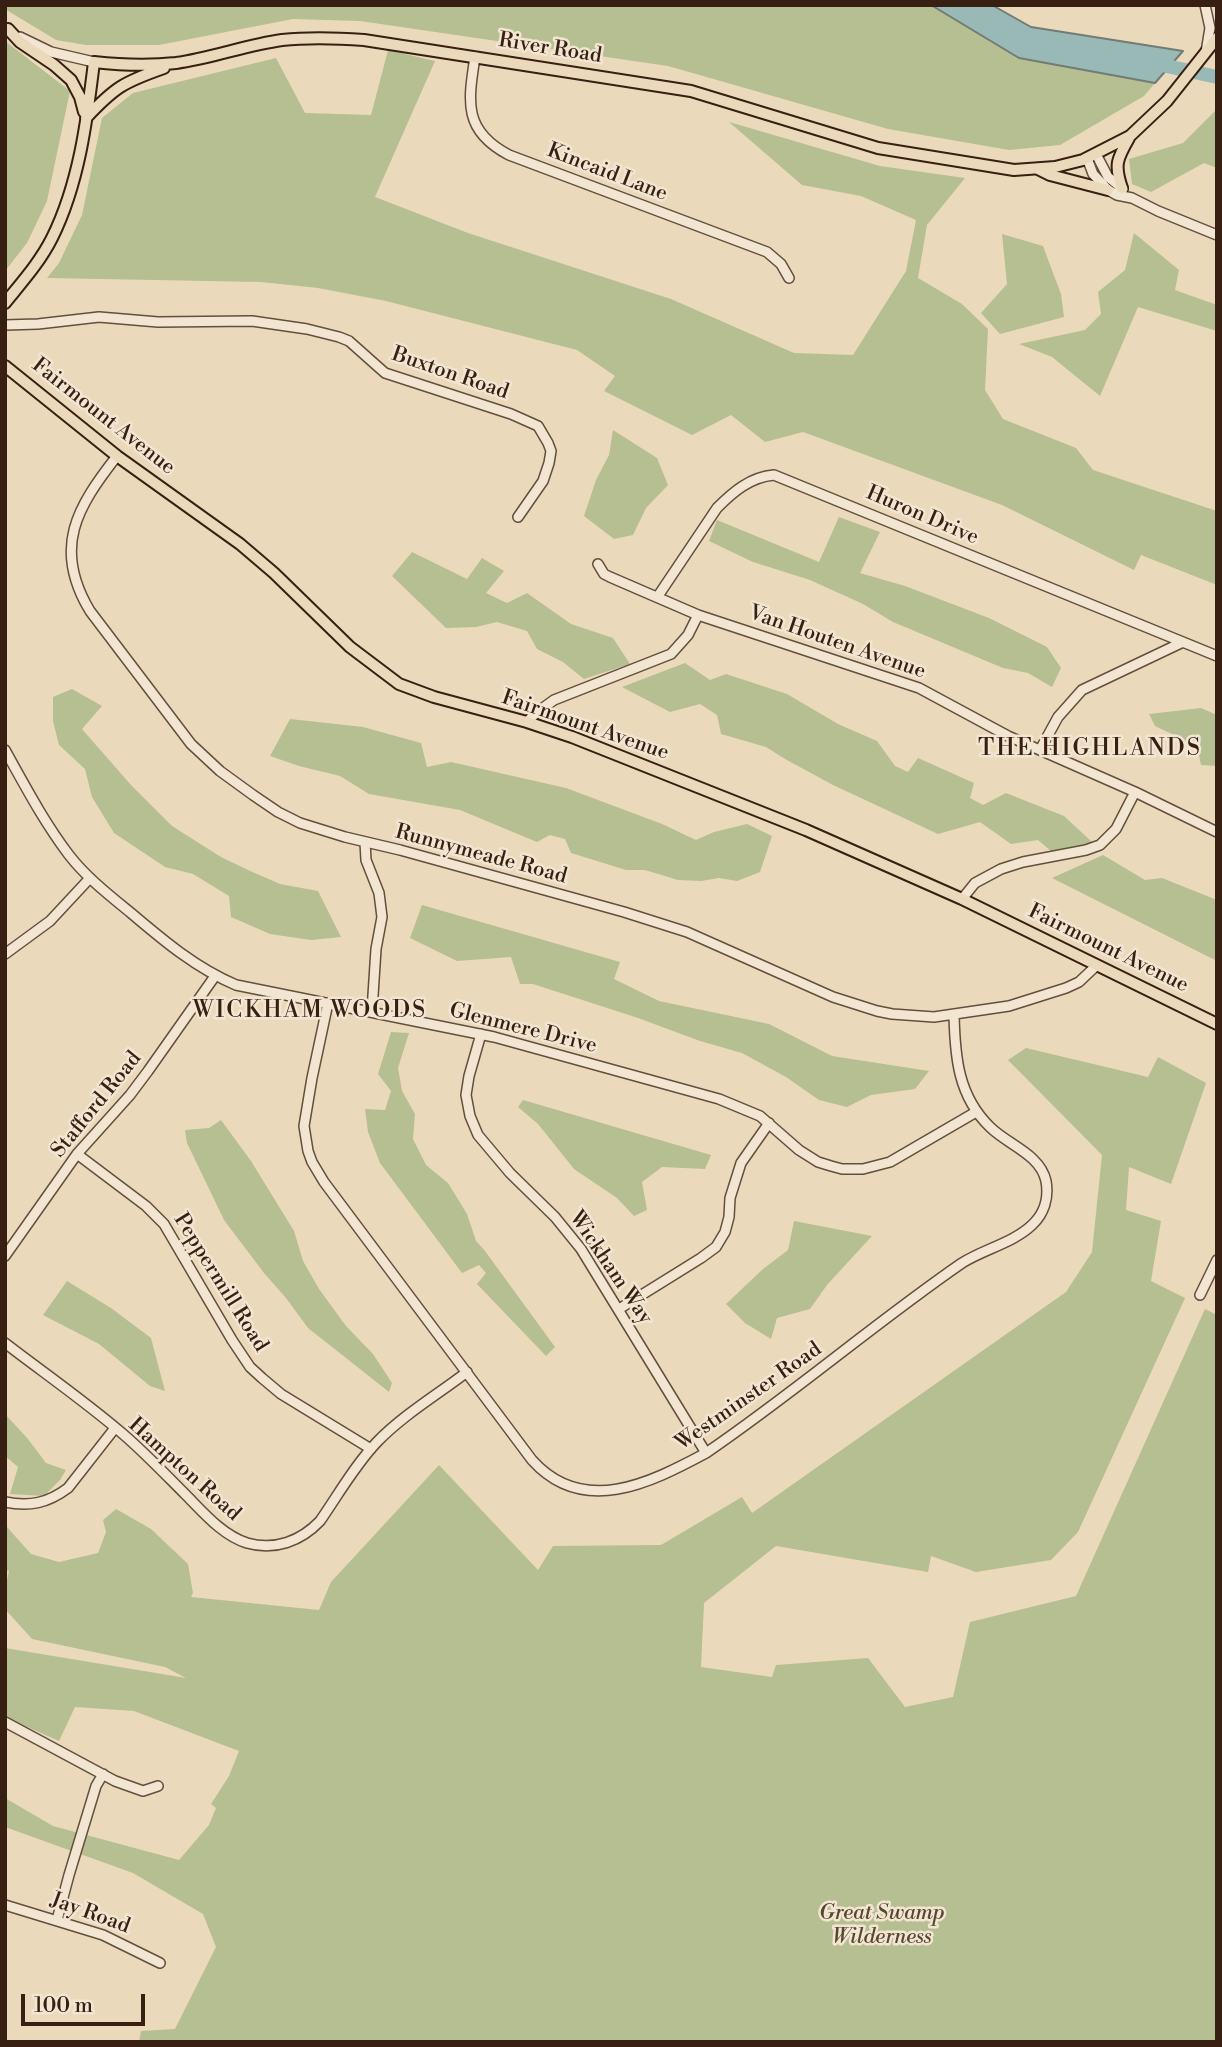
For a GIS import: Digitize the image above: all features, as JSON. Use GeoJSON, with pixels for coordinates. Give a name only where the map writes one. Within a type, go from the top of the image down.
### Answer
{"type":"FeatureCollection","features":[{"type":"Feature","properties":{"kind":"main road"},"geometry":{"type":"LineString","coordinates":[[6,29],[71,80],[80,97],[86,118]]}},
{"type":"Feature","properties":{"kind":"main road","name":"River Road"},"geometry":{"type":"LineString","coordinates":[[94,62],[131,65],[178,63],[268,43],[331,37],[377,41],[691,91],[878,148],[1014,170],[1038,169],[1091,156],[1130,136]]}},
{"type":"Feature","properties":{"kind":"main road"},"geometry":{"type":"LineString","coordinates":[[1122,188],[1116,164],[1130,136],[1154,115],[1217,38]]}},
{"type":"Feature","properties":{"kind":"main road"},"geometry":{"type":"LineString","coordinates":[[5,303],[45,251],[63,214],[74,178],[94,62]]}},
{"type":"Feature","properties":{"kind":"main road"},"geometry":{"type":"LineString","coordinates":[[86,118],[115,88],[137,77],[178,63]]}},
{"type":"Feature","properties":{"kind":"main road"},"geometry":{"type":"LineString","coordinates":[[1038,169],[1050,175],[1108,190]]}},
{"type":"Feature","properties":{"kind":"main road","name":"Fairmount Avenue"},"geometry":{"type":"LineString","coordinates":[[5,366],[117,456],[240,544],[285,582],[350,647],[392,680],[414,691],[527,722],[591,744],[806,830],[962,899],[1217,1024]]}},
{"type":"Feature","properties":{"kind":"street"},"geometry":{"type":"LineString","coordinates":[[1205,5],[1210,28],[1205,54]]}},
{"type":"Feature","properties":{"kind":"street","name":"River Road"},"geometry":{"type":"LineString","coordinates":[[6,29],[51,52],[94,62]]}},
{"type":"Feature","properties":{"kind":"street","name":"Kincaid Lane"},"geometry":{"type":"LineString","coordinates":[[475,57],[470,89],[471,108],[477,128],[490,143],[509,155],[767,251],[781,264],[789,278]]}},
{"type":"Feature","properties":{"kind":"street"},"geometry":{"type":"LineString","coordinates":[[1091,156],[1108,177],[1132,198]]}},
{"type":"Feature","properties":{"kind":"street"},"geometry":{"type":"LineString","coordinates":[[1091,156],[1093,174],[1108,190],[1217,235]]}},
{"type":"Feature","properties":{"kind":"street","name":"Buxton Road"},"geometry":{"type":"LineString","coordinates":[[5,325],[99,317],[158,322],[252,321],[339,337],[349,341],[385,373],[511,414],[538,426],[551,451],[550,463],[543,481],[518,517]]}},
{"type":"Feature","properties":{"kind":"street","name":"Runnymeade Road"},"geometry":{"type":"LineString","coordinates":[[117,456],[86,497],[74,525],[71,544],[77,587],[90,611],[179,729],[220,771],[268,806],[289,817],[309,826],[624,912],[687,932],[833,997],[877,1011],[934,1017],[1009,1006],[1079,982],[1097,965]]}},
{"type":"Feature","properties":{"kind":"street","name":"Huron Drive"},"geometry":{"type":"LineString","coordinates":[[658,596],[717,508],[755,479],[774,475],[1217,656]]}},
{"type":"Feature","properties":{"kind":"street","name":"Van Houten Avenue"},"geometry":{"type":"LineString","coordinates":[[598,564],[610,578],[698,615],[836,662],[911,684],[1008,736],[1135,792],[1217,832]]}},
{"type":"Feature","properties":{"kind":"street"},"geometry":{"type":"LineString","coordinates":[[527,722],[554,700],[671,654],[688,635],[698,615]]}},
{"type":"Feature","properties":{"kind":"street"},"geometry":{"type":"LineString","coordinates":[[1040,750],[1058,717],[1082,690],[1181,643]]}},
{"type":"Feature","properties":{"kind":"street","name":"Glenmere Drive"},"geometry":{"type":"LineString","coordinates":[[5,750],[51,829],[90,878],[191,961],[236,985],[481,1034],[719,1099],[748,1110],[769,1123],[799,1150],[818,1162],[842,1169],[875,1167],[896,1159],[976,1112]]}},
{"type":"Feature","properties":{"kind":"street"},"geometry":{"type":"LineString","coordinates":[[962,899],[975,883],[1001,869],[1100,845],[1116,829],[1135,792]]}},
{"type":"Feature","properties":{"kind":"street"},"geometry":{"type":"LineString","coordinates":[[365,842],[366,860],[379,894],[382,917],[376,949],[372,1012]]}},
{"type":"Feature","properties":{"kind":"street"},"geometry":{"type":"LineString","coordinates":[[5,954],[50,921],[90,878]]}},
{"type":"Feature","properties":{"kind":"street","name":"Stafford Road"},"geometry":{"type":"LineString","coordinates":[[5,1256],[77,1153],[136,1087],[215,976]]}},
{"type":"Feature","properties":{"kind":"street","name":"Westminster Road"},"geometry":{"type":"LineString","coordinates":[[328,1003],[305,1114],[306,1138],[312,1162],[324,1182],[542,1470],[553,1479],[577,1490],[593,1492],[642,1483],[673,1471],[706,1453],[963,1263],[1018,1234],[1037,1219],[1046,1202],[1043,1173],[1033,1160],[999,1135],[976,1112],[956,1063],[954,1015]]}},
{"type":"Feature","properties":{"kind":"street","name":"Wickham Way"},"geometry":{"type":"LineString","coordinates":[[481,1034],[466,1095],[470,1116],[478,1135],[510,1173],[555,1217],[581,1249],[706,1453]]}},
{"type":"Feature","properties":{"kind":"street"},"geometry":{"type":"LineString","coordinates":[[618,1309],[716,1247],[725,1233],[730,1198],[741,1163],[769,1123]]}},
{"type":"Feature","properties":{"kind":"street","name":"Peppermill Road"},"geometry":{"type":"LineString","coordinates":[[77,1153],[146,1206],[164,1224],[232,1340],[256,1373],[282,1394],[371,1449]]}},
{"type":"Feature","properties":{"kind":"street"},"geometry":{"type":"LineString","coordinates":[[1200,1295],[1217,1260]]}},
{"type":"Feature","properties":{"kind":"street"},"geometry":{"type":"LineString","coordinates":[[5,1343],[115,1428]]}},
{"type":"Feature","properties":{"kind":"street","name":"Hampton Road"},"geometry":{"type":"LineString","coordinates":[[5,1502],[36,1504],[59,1495],[68,1488],[115,1428],[225,1532],[249,1543],[286,1543],[305,1535],[313,1528],[371,1449],[402,1420],[467,1372]]}},
{"type":"Feature","properties":{"kind":"street"},"geometry":{"type":"LineString","coordinates":[[5,1722],[126,1786],[143,1791],[158,1786]]}},
{"type":"Feature","properties":{"kind":"street"},"geometry":{"type":"LineString","coordinates":[[57,1920],[96,1786],[103,1774]]}},
{"type":"Feature","properties":{"kind":"street","name":"Jay Road"},"geometry":{"type":"LineString","coordinates":[[5,1905],[110,1937],[160,1962]]}},
{"type":"Feature","properties":{"kind":"green space"},"geometry":{"type":"Polygon","coordinates":[[[5,5],[931,5],[1019,58],[1155,83],[1144,96],[1060,145],[1009,150],[888,129],[668,66],[360,21],[293,19],[159,45],[86,45],[56,40],[5,9],[5,5]]]}},
{"type":"Feature","properties":{"kind":"green space"},"geometry":{"type":"Polygon","coordinates":[[[5,41],[70,91],[47,201],[27,243],[5,271],[5,41]]]}},
{"type":"Feature","properties":{"kind":"green space"},"geometry":{"type":"Polygon","coordinates":[[[388,50],[435,61],[375,197],[468,233],[671,299],[794,353],[853,355],[906,271],[916,220],[861,196],[802,185],[729,122],[880,166],[965,178],[927,225],[918,278],[962,304],[988,329],[985,390],[1003,419],[1076,448],[1093,470],[1217,511],[1217,585],[1141,555],[1134,570],[1002,505],[803,432],[765,442],[731,415],[692,435],[604,391],[615,376],[577,350],[386,301],[318,288],[261,282],[47,278],[59,263],[82,215],[102,118],[133,93],[276,58],[305,113],[371,115],[388,50]]]}},
{"type":"Feature","properties":{"kind":"green space"},"geometry":{"type":"Polygon","coordinates":[[[1217,109],[1217,168],[1204,163],[1151,192],[1132,184],[1129,159],[1183,143],[1217,109]]]}},
{"type":"Feature","properties":{"kind":"green space"},"geometry":{"type":"Polygon","coordinates":[[[1134,233],[1179,270],[1175,290],[1217,305],[1217,331],[1138,307],[1100,396],[1052,357],[1019,344],[1085,330],[1101,314],[1098,292],[1125,270],[1134,233]]]}},
{"type":"Feature","properties":{"kind":"green space"},"geometry":{"type":"Polygon","coordinates":[[[1002,234],[1043,246],[1061,294],[1064,317],[1000,334],[981,313],[1007,284],[1002,234]]]}},
{"type":"Feature","properties":{"kind":"green space"},"geometry":{"type":"Polygon","coordinates":[[[613,430],[657,458],[668,485],[646,508],[633,535],[614,539],[584,516],[596,480],[609,455],[613,430]]]}},
{"type":"Feature","properties":{"kind":"green space"},"geometry":{"type":"Polygon","coordinates":[[[839,517],[880,532],[860,573],[905,586],[989,618],[1047,647],[1061,668],[1052,687],[1028,673],[1003,668],[893,622],[863,604],[810,580],[753,562],[709,541],[717,520],[819,562],[839,517]]]}},
{"type":"Feature","properties":{"kind":"green space"},"geometry":{"type":"Polygon","coordinates":[[[412,552],[467,579],[482,558],[504,571],[486,593],[507,603],[527,593],[571,624],[613,638],[630,664],[584,679],[563,662],[537,649],[527,631],[497,622],[476,627],[446,628],[392,576],[412,552]]]}},
{"type":"Feature","properties":{"kind":"green space"},"geometry":{"type":"Polygon","coordinates":[[[685,663],[710,680],[726,674],[787,694],[838,724],[877,741],[895,766],[908,772],[918,758],[974,783],[970,798],[983,805],[1006,793],[1064,816],[1093,843],[1051,851],[1038,840],[1011,844],[980,822],[938,834],[833,785],[766,747],[721,734],[717,715],[700,704],[670,712],[622,687],[685,663]]]}},
{"type":"Feature","properties":{"kind":"green space"},"geometry":{"type":"Polygon","coordinates":[[[72,689],[102,706],[82,729],[131,785],[172,826],[221,857],[248,870],[280,884],[318,891],[341,937],[311,940],[270,934],[231,917],[229,896],[193,874],[165,867],[114,833],[92,797],[85,769],[59,745],[53,721],[53,697],[72,689]]]}},
{"type":"Feature","properties":{"kind":"green space"},"geometry":{"type":"Polygon","coordinates":[[[1201,708],[1217,715],[1217,766],[1201,765],[1197,746],[1155,726],[1149,714],[1201,708]]]}},
{"type":"Feature","properties":{"kind":"green space"},"geometry":{"type":"Polygon","coordinates":[[[290,719],[363,727],[421,743],[427,767],[451,762],[566,788],[662,824],[696,840],[714,832],[747,824],[772,836],[760,872],[737,881],[719,878],[701,881],[678,880],[645,870],[626,870],[571,853],[565,839],[550,835],[537,842],[460,810],[369,794],[340,776],[270,756],[290,719]]]}},
{"type":"Feature","properties":{"kind":"green space"},"geometry":{"type":"Polygon","coordinates":[[[1103,855],[1145,880],[1162,878],[1217,900],[1217,961],[1052,878],[1103,855]]]}},
{"type":"Feature","properties":{"kind":"green space"},"geometry":{"type":"Polygon","coordinates":[[[422,905],[620,962],[614,979],[659,1001],[769,1024],[832,1056],[929,1071],[915,1089],[871,1095],[847,1107],[819,1100],[786,1077],[742,1053],[533,984],[520,984],[511,957],[457,961],[410,938],[422,905]]]}},
{"type":"Feature","properties":{"kind":"green space"},"geometry":{"type":"Polygon","coordinates":[[[391,1032],[409,1033],[398,1068],[402,1091],[415,1114],[413,1139],[426,1165],[448,1183],[467,1214],[476,1241],[555,1347],[546,1356],[477,1284],[486,1273],[479,1265],[462,1273],[380,1163],[368,1132],[365,1109],[385,1110],[391,1091],[378,1074],[391,1032]]]}},
{"type":"Feature","properties":{"kind":"green space","name":"Great Swamp Wilderness"},"geometry":{"type":"Polygon","coordinates":[[[1026,1048],[1148,1077],[1158,1057],[1206,1083],[1171,1184],[1129,1167],[1126,1210],[1161,1221],[1151,1281],[1185,1298],[1078,1532],[1051,1560],[976,1572],[931,1556],[928,1572],[776,1546],[704,1603],[701,1667],[772,1677],[776,1665],[868,1658],[905,1707],[953,1697],[970,1622],[1076,1596],[1205,1309],[1217,1315],[1217,2042],[139,2042],[141,2031],[175,2029],[216,1947],[203,1914],[133,1873],[5,1827],[5,1798],[53,1826],[179,1860],[209,1825],[216,1808],[211,1804],[229,1776],[239,1751],[134,1711],[75,1707],[59,1741],[5,1717],[5,1648],[186,1678],[165,1667],[32,1639],[5,1609],[9,1571],[5,1570],[7,1527],[31,1554],[59,1562],[98,1553],[106,1532],[103,1520],[116,1509],[151,1529],[188,1564],[193,1593],[191,1597],[319,1610],[331,1582],[439,1465],[538,1570],[553,1546],[661,1545],[742,1497],[752,1513],[1066,1292],[1092,1252],[1102,1155],[1008,1060],[1026,1048]]]}},
{"type":"Feature","properties":{"kind":"green space"},"geometry":{"type":"Polygon","coordinates":[[[523,1100],[711,1155],[705,1169],[662,1167],[642,1182],[647,1210],[634,1216],[617,1198],[574,1169],[538,1124],[518,1107],[523,1100]]]}},
{"type":"Feature","properties":{"kind":"green space"},"geometry":{"type":"Polygon","coordinates":[[[221,1120],[251,1161],[294,1231],[303,1261],[319,1289],[346,1326],[373,1354],[392,1383],[389,1392],[308,1328],[224,1220],[187,1143],[185,1130],[209,1128],[221,1120]]]}},
{"type":"Feature","properties":{"kind":"green space"},"geometry":{"type":"Polygon","coordinates":[[[794,1221],[872,1236],[827,1285],[810,1309],[777,1318],[771,1339],[745,1323],[726,1304],[788,1250],[794,1221]]]}},
{"type":"Feature","properties":{"kind":"green space"},"geometry":{"type":"Polygon","coordinates":[[[67,1281],[111,1308],[151,1338],[165,1391],[150,1386],[99,1344],[43,1315],[67,1281]]]}},
{"type":"Feature","properties":{"kind":"green space"},"geometry":{"type":"Polygon","coordinates":[[[5,1414],[46,1463],[66,1470],[44,1496],[10,1494],[18,1467],[5,1456],[5,1414]]]}},
{"type":"Feature","properties":{"kind":"water"},"geometry":{"type":"Polygon","coordinates":[[[931,5],[992,5],[1031,27],[1183,51],[1155,83],[1019,58],[931,5]]]}},
{"type":"Feature","properties":{"kind":"waterway"},"geometry":{"type":"LineString","coordinates":[[1153,63],[1217,77]]}},
{"type":"Feature","properties":{"kind":"district","name":"THE HIGHLANDS"},"geometry":{"type":"Point","coordinates":[1090,749]}},
{"type":"Feature","properties":{"kind":"district","name":"WICKHAM WOODS"},"geometry":{"type":"Point","coordinates":[310,1011]}}]}
